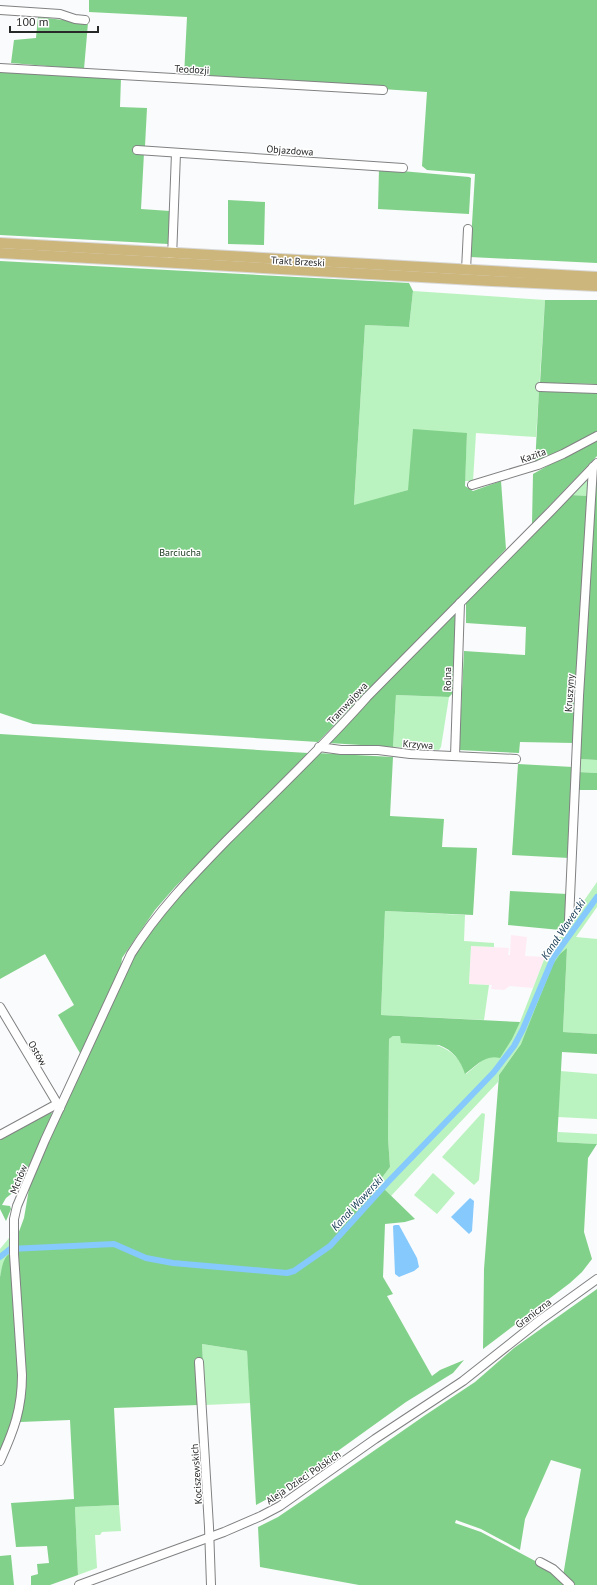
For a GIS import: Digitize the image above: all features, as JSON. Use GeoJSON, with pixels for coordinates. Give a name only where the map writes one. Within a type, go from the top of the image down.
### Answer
{"type":"FeatureCollection","features":[{"type":"Feature","properties":{"kind":"main road","name":"Trakt Brzeski"},"geometry":{"type":"LineString","coordinates":[[0,243],[172,258],[597,286]]}},
{"type":"Feature","properties":{"kind":"main road","name":"Trakt Brzeski"},"geometry":{"type":"LineString","coordinates":[[0,253],[172,258],[597,277]]}},
{"type":"Feature","properties":{"kind":"street"},"geometry":{"type":"LineString","coordinates":[[0,10],[60,14],[75,19],[85,20]]}},
{"type":"Feature","properties":{"kind":"street","name":"Teodozji"},"geometry":{"type":"LineString","coordinates":[[0,68],[383,90]]}},
{"type":"Feature","properties":{"kind":"street","name":"Objazdowa"},"geometry":{"type":"LineString","coordinates":[[137,150],[403,168]]}},
{"type":"Feature","properties":{"kind":"street"},"geometry":{"type":"LineString","coordinates":[[172,258],[176,152]]}},
{"type":"Feature","properties":{"kind":"street"},"geometry":{"type":"LineString","coordinates":[[466,270],[468,229]]}},
{"type":"Feature","properties":{"kind":"street"},"geometry":{"type":"LineString","coordinates":[[540,387],[597,389]]}},
{"type":"Feature","properties":{"kind":"street","name":"Kazita"},"geometry":{"type":"LineString","coordinates":[[472,485],[538,465],[597,436]]}},
{"type":"Feature","properties":{"kind":"street","name":"Tramwajowa"},"geometry":{"type":"LineString","coordinates":[[124,967],[141,937],[164,908],[204,863],[595,465]]}},
{"type":"Feature","properties":{"kind":"street","name":"Kruszyny"},"geometry":{"type":"LineString","coordinates":[[569,920],[579,696],[595,465]]}},
{"type":"Feature","properties":{"kind":"street","name":"Rolna"},"geometry":{"type":"LineString","coordinates":[[456,756],[460,603]]}},
{"type":"Feature","properties":{"kind":"street","name":"Krzywa"},"geometry":{"type":"LineString","coordinates":[[319,747],[341,750],[378,750],[410,754],[516,759]]}},
{"type":"Feature","properties":{"kind":"street","name":"Mchów"},"geometry":{"type":"LineString","coordinates":[[0,1461],[16,1424],[22,1391],[14,1254],[14,1219],[17,1206],[58,1106],[124,967]]}},
{"type":"Feature","properties":{"kind":"street","name":"Ostów"},"geometry":{"type":"LineString","coordinates":[[0,1007],[58,1106]]}},
{"type":"Feature","properties":{"kind":"street"},"geometry":{"type":"LineString","coordinates":[[0,1135],[58,1106]]}},
{"type":"Feature","properties":{"kind":"street","name":"Graniczna"},"geometry":{"type":"LineString","coordinates":[[583,1288],[597,1271]]}},
{"type":"Feature","properties":{"kind":"street","name":"Graniczna"},"geometry":{"type":"LineString","coordinates":[[496,1355],[583,1288],[597,1279]]}},
{"type":"Feature","properties":{"kind":"street","name":"Aleja Dzieci Polskich"},"geometry":{"type":"LineString","coordinates":[[79,1585],[209,1537],[261,1516],[286,1502],[376,1439],[463,1381],[496,1355]]}},
{"type":"Feature","properties":{"kind":"street","name":"Kociszewskich"},"geometry":{"type":"LineString","coordinates":[[199,1362],[211,1585]]}},
{"type":"Feature","properties":{"kind":"street"},"geometry":{"type":"LineString","coordinates":[[540,1562],[553,1569],[570,1585]]}},
{"type":"Feature","properties":{"kind":"shaded area"},"geometry":{"type":"Polygon","coordinates":[[[511,935],[527,937],[525,956],[545,957],[533,988],[510,986],[504,990],[491,989],[492,985],[469,984],[471,946],[509,948],[508,955],[510,955],[511,935]]]}},
{"type":"Feature","properties":{"kind":"green space"},"geometry":{"type":"Polygon","coordinates":[[[89,0],[597,0],[597,263],[470,257],[475,174],[427,170],[422,166],[427,92],[184,76],[187,17],[89,12],[89,0]]]}},
{"type":"Feature","properties":{"kind":"green space"},"geometry":{"type":"Polygon","coordinates":[[[38,17],[88,23],[84,69],[11,63],[14,40],[36,38],[38,17]]]}},
{"type":"Feature","properties":{"kind":"green space"},"geometry":{"type":"Polygon","coordinates":[[[0,71],[121,78],[120,107],[147,108],[145,146],[135,146],[134,152],[144,153],[141,209],[170,211],[168,244],[0,235],[0,71]]]}},
{"type":"Feature","properties":{"kind":"green space"},"geometry":{"type":"Polygon","coordinates":[[[379,169],[471,178],[469,214],[378,209],[379,169]]]}},
{"type":"Feature","properties":{"kind":"green space"},"geometry":{"type":"Polygon","coordinates":[[[228,200],[265,202],[264,245],[228,244],[228,200]]]}},
{"type":"Feature","properties":{"kind":"green space","name":"Barciucha"},"geometry":{"type":"Polygon","coordinates":[[[0,261],[409,283],[413,291],[409,327],[365,325],[354,505],[408,490],[413,429],[467,433],[465,486],[473,491],[501,481],[506,549],[400,660],[363,695],[318,742],[33,724],[0,713],[0,261]]]}},
{"type":"Feature","properties":{"kind":"green space"},"geometry":{"type":"Polygon","coordinates":[[[413,291],[545,300],[536,437],[476,433],[473,481],[465,481],[467,433],[408,490],[354,506],[365,325],[409,327],[413,291]]]}},
{"type":"Feature","properties":{"kind":"green space"},"geometry":{"type":"Polygon","coordinates":[[[545,300],[597,300],[597,384],[540,383],[545,300]]]}},
{"type":"Feature","properties":{"kind":"green space"},"geometry":{"type":"Polygon","coordinates":[[[539,390],[597,393],[597,432],[535,465],[539,390]]]}},
{"type":"Feature","properties":{"kind":"green space"},"geometry":{"type":"Polygon","coordinates":[[[597,438],[597,456],[532,524],[533,474],[597,438]]]}},
{"type":"Feature","properties":{"kind":"green space"},"geometry":{"type":"Polygon","coordinates":[[[597,468],[597,760],[579,759],[597,468]]]}},
{"type":"Feature","properties":{"kind":"green space"},"geometry":{"type":"Polygon","coordinates":[[[587,479],[589,479],[589,496],[571,495],[587,479]]]}},
{"type":"Feature","properties":{"kind":"green space"},"geometry":{"type":"Polygon","coordinates":[[[571,495],[589,496],[574,743],[520,742],[519,753],[459,750],[464,651],[525,655],[526,627],[466,623],[466,603],[571,495]]]}},
{"type":"Feature","properties":{"kind":"green space"},"geometry":{"type":"Polygon","coordinates":[[[458,611],[453,693],[449,697],[396,695],[393,747],[329,743],[371,696],[458,611]]]}},
{"type":"Feature","properties":{"kind":"green space"},"geometry":{"type":"Polygon","coordinates":[[[396,695],[449,697],[441,747],[439,750],[393,747],[396,695]]]}},
{"type":"Feature","properties":{"kind":"green space"},"geometry":{"type":"Polygon","coordinates":[[[0,734],[308,753],[175,887],[155,910],[122,958],[121,967],[81,1055],[58,1015],[74,1005],[45,954],[0,979],[0,734]]]}},
{"type":"Feature","properties":{"kind":"green space"},"geometry":{"type":"Polygon","coordinates":[[[317,753],[393,757],[390,816],[444,819],[442,847],[477,848],[473,915],[385,911],[381,1015],[520,1022],[512,1039],[500,1058],[495,1057],[485,1059],[465,1074],[456,1056],[444,1047],[439,1045],[401,1043],[400,1036],[393,1036],[389,1039],[388,1138],[390,1167],[378,1183],[415,1219],[405,1222],[385,1224],[383,1277],[393,1294],[387,1296],[432,1376],[440,1370],[464,1360],[453,1373],[406,1402],[282,1491],[256,1505],[247,1351],[202,1344],[203,1363],[198,1405],[114,1408],[119,1505],[75,1507],[78,1575],[50,1585],[31,1585],[31,1576],[38,1574],[37,1564],[49,1563],[47,1546],[16,1547],[11,1503],[74,1499],[70,1420],[20,1422],[25,1392],[16,1254],[17,1237],[24,1218],[31,1177],[127,965],[166,910],[196,876],[317,753]]]}},
{"type":"Feature","properties":{"kind":"green space"},"geometry":{"type":"Polygon","coordinates":[[[579,759],[597,760],[597,773],[578,772],[579,759]]]}},
{"type":"Feature","properties":{"kind":"green space"},"geometry":{"type":"Polygon","coordinates":[[[518,764],[573,767],[569,858],[512,855],[518,764]]]}},
{"type":"Feature","properties":{"kind":"green space"},"geometry":{"type":"Polygon","coordinates":[[[578,772],[597,773],[597,790],[578,790],[578,772]]]}},
{"type":"Feature","properties":{"kind":"green space"},"geometry":{"type":"Polygon","coordinates":[[[597,882],[597,907],[576,937],[597,939],[597,1034],[563,1032],[567,948],[521,1044],[499,1075],[498,1082],[391,1196],[378,1183],[390,1167],[388,1138],[389,1039],[393,1036],[400,1036],[430,1043],[448,1050],[461,1064],[466,1074],[484,1059],[493,1056],[520,1022],[545,957],[559,937],[565,936],[574,921],[574,915],[597,882]]]}},
{"type":"Feature","properties":{"kind":"green space"},"geometry":{"type":"Polygon","coordinates":[[[510,891],[567,894],[565,926],[560,930],[508,925],[510,891]]]}},
{"type":"Feature","properties":{"kind":"green space"},"geometry":{"type":"Polygon","coordinates":[[[385,911],[465,915],[464,941],[494,943],[494,947],[471,946],[469,984],[489,985],[484,1020],[381,1015],[385,911]]]}},
{"type":"Feature","properties":{"kind":"green space"},"geometry":{"type":"Polygon","coordinates":[[[567,948],[563,1032],[597,1034],[597,1054],[562,1052],[557,1142],[597,1144],[588,1158],[584,1232],[592,1259],[582,1272],[570,1283],[483,1349],[484,1269],[499,1075],[521,1044],[553,964],[560,954],[567,948]]]}},
{"type":"Feature","properties":{"kind":"green space"},"geometry":{"type":"Polygon","coordinates":[[[560,1071],[597,1074],[597,1119],[558,1117],[560,1071]]]}},
{"type":"Feature","properties":{"kind":"green space"},"geometry":{"type":"Polygon","coordinates":[[[50,1110],[52,1114],[20,1187],[6,1198],[2,1205],[10,1206],[11,1209],[6,1221],[0,1209],[0,1138],[50,1110]]]}},
{"type":"Feature","properties":{"kind":"green space"},"geometry":{"type":"Polygon","coordinates":[[[482,1113],[485,1114],[479,1180],[474,1185],[442,1157],[482,1113]]]}},
{"type":"Feature","properties":{"kind":"green space"},"geometry":{"type":"Polygon","coordinates":[[[558,1132],[597,1134],[597,1144],[557,1142],[558,1132]]]}},
{"type":"Feature","properties":{"kind":"green space"},"geometry":{"type":"Polygon","coordinates":[[[433,1173],[455,1193],[437,1214],[414,1195],[433,1173]]]}},
{"type":"Feature","properties":{"kind":"green space"},"geometry":{"type":"Polygon","coordinates":[[[9,1238],[11,1253],[5,1259],[0,1277],[0,1249],[9,1238]]]}},
{"type":"Feature","properties":{"kind":"green space"},"geometry":{"type":"Polygon","coordinates":[[[11,1253],[19,1375],[17,1406],[0,1455],[0,1277],[2,1266],[6,1257],[11,1253]]]}},
{"type":"Feature","properties":{"kind":"green space"},"geometry":{"type":"Polygon","coordinates":[[[597,1289],[597,1585],[573,1585],[563,1576],[581,1469],[551,1460],[525,1519],[520,1550],[481,1529],[456,1520],[455,1523],[481,1532],[552,1570],[568,1585],[359,1585],[260,1567],[258,1527],[278,1517],[475,1382],[514,1348],[597,1289]]]}},
{"type":"Feature","properties":{"kind":"green space"},"geometry":{"type":"Polygon","coordinates":[[[202,1344],[247,1351],[251,1403],[205,1405],[202,1344]]]}},
{"type":"Feature","properties":{"kind":"green space"},"geometry":{"type":"Polygon","coordinates":[[[119,1505],[121,1531],[102,1532],[100,1535],[95,1535],[97,1568],[78,1575],[75,1507],[119,1505]]]}},
{"type":"Feature","properties":{"kind":"green space"},"geometry":{"type":"Polygon","coordinates":[[[11,1555],[14,1585],[0,1585],[0,1556],[11,1555]]]}},
{"type":"Feature","properties":{"kind":"water"},"geometry":{"type":"Polygon","coordinates":[[[470,1198],[474,1201],[472,1231],[469,1234],[451,1217],[470,1198]]]}},
{"type":"Feature","properties":{"kind":"water"},"geometry":{"type":"Polygon","coordinates":[[[399,1225],[417,1258],[419,1267],[414,1271],[399,1277],[395,1274],[393,1226],[399,1225]]]}},
{"type":"Feature","properties":{"kind":"waterway","name":"Kanał Wawerski"},"geometry":{"type":"LineString","coordinates":[[0,1257],[10,1249],[114,1244],[146,1258],[173,1263],[287,1273],[294,1271],[330,1246],[388,1182],[494,1072],[514,1046],[523,1029],[553,958],[597,897]]}}]}
